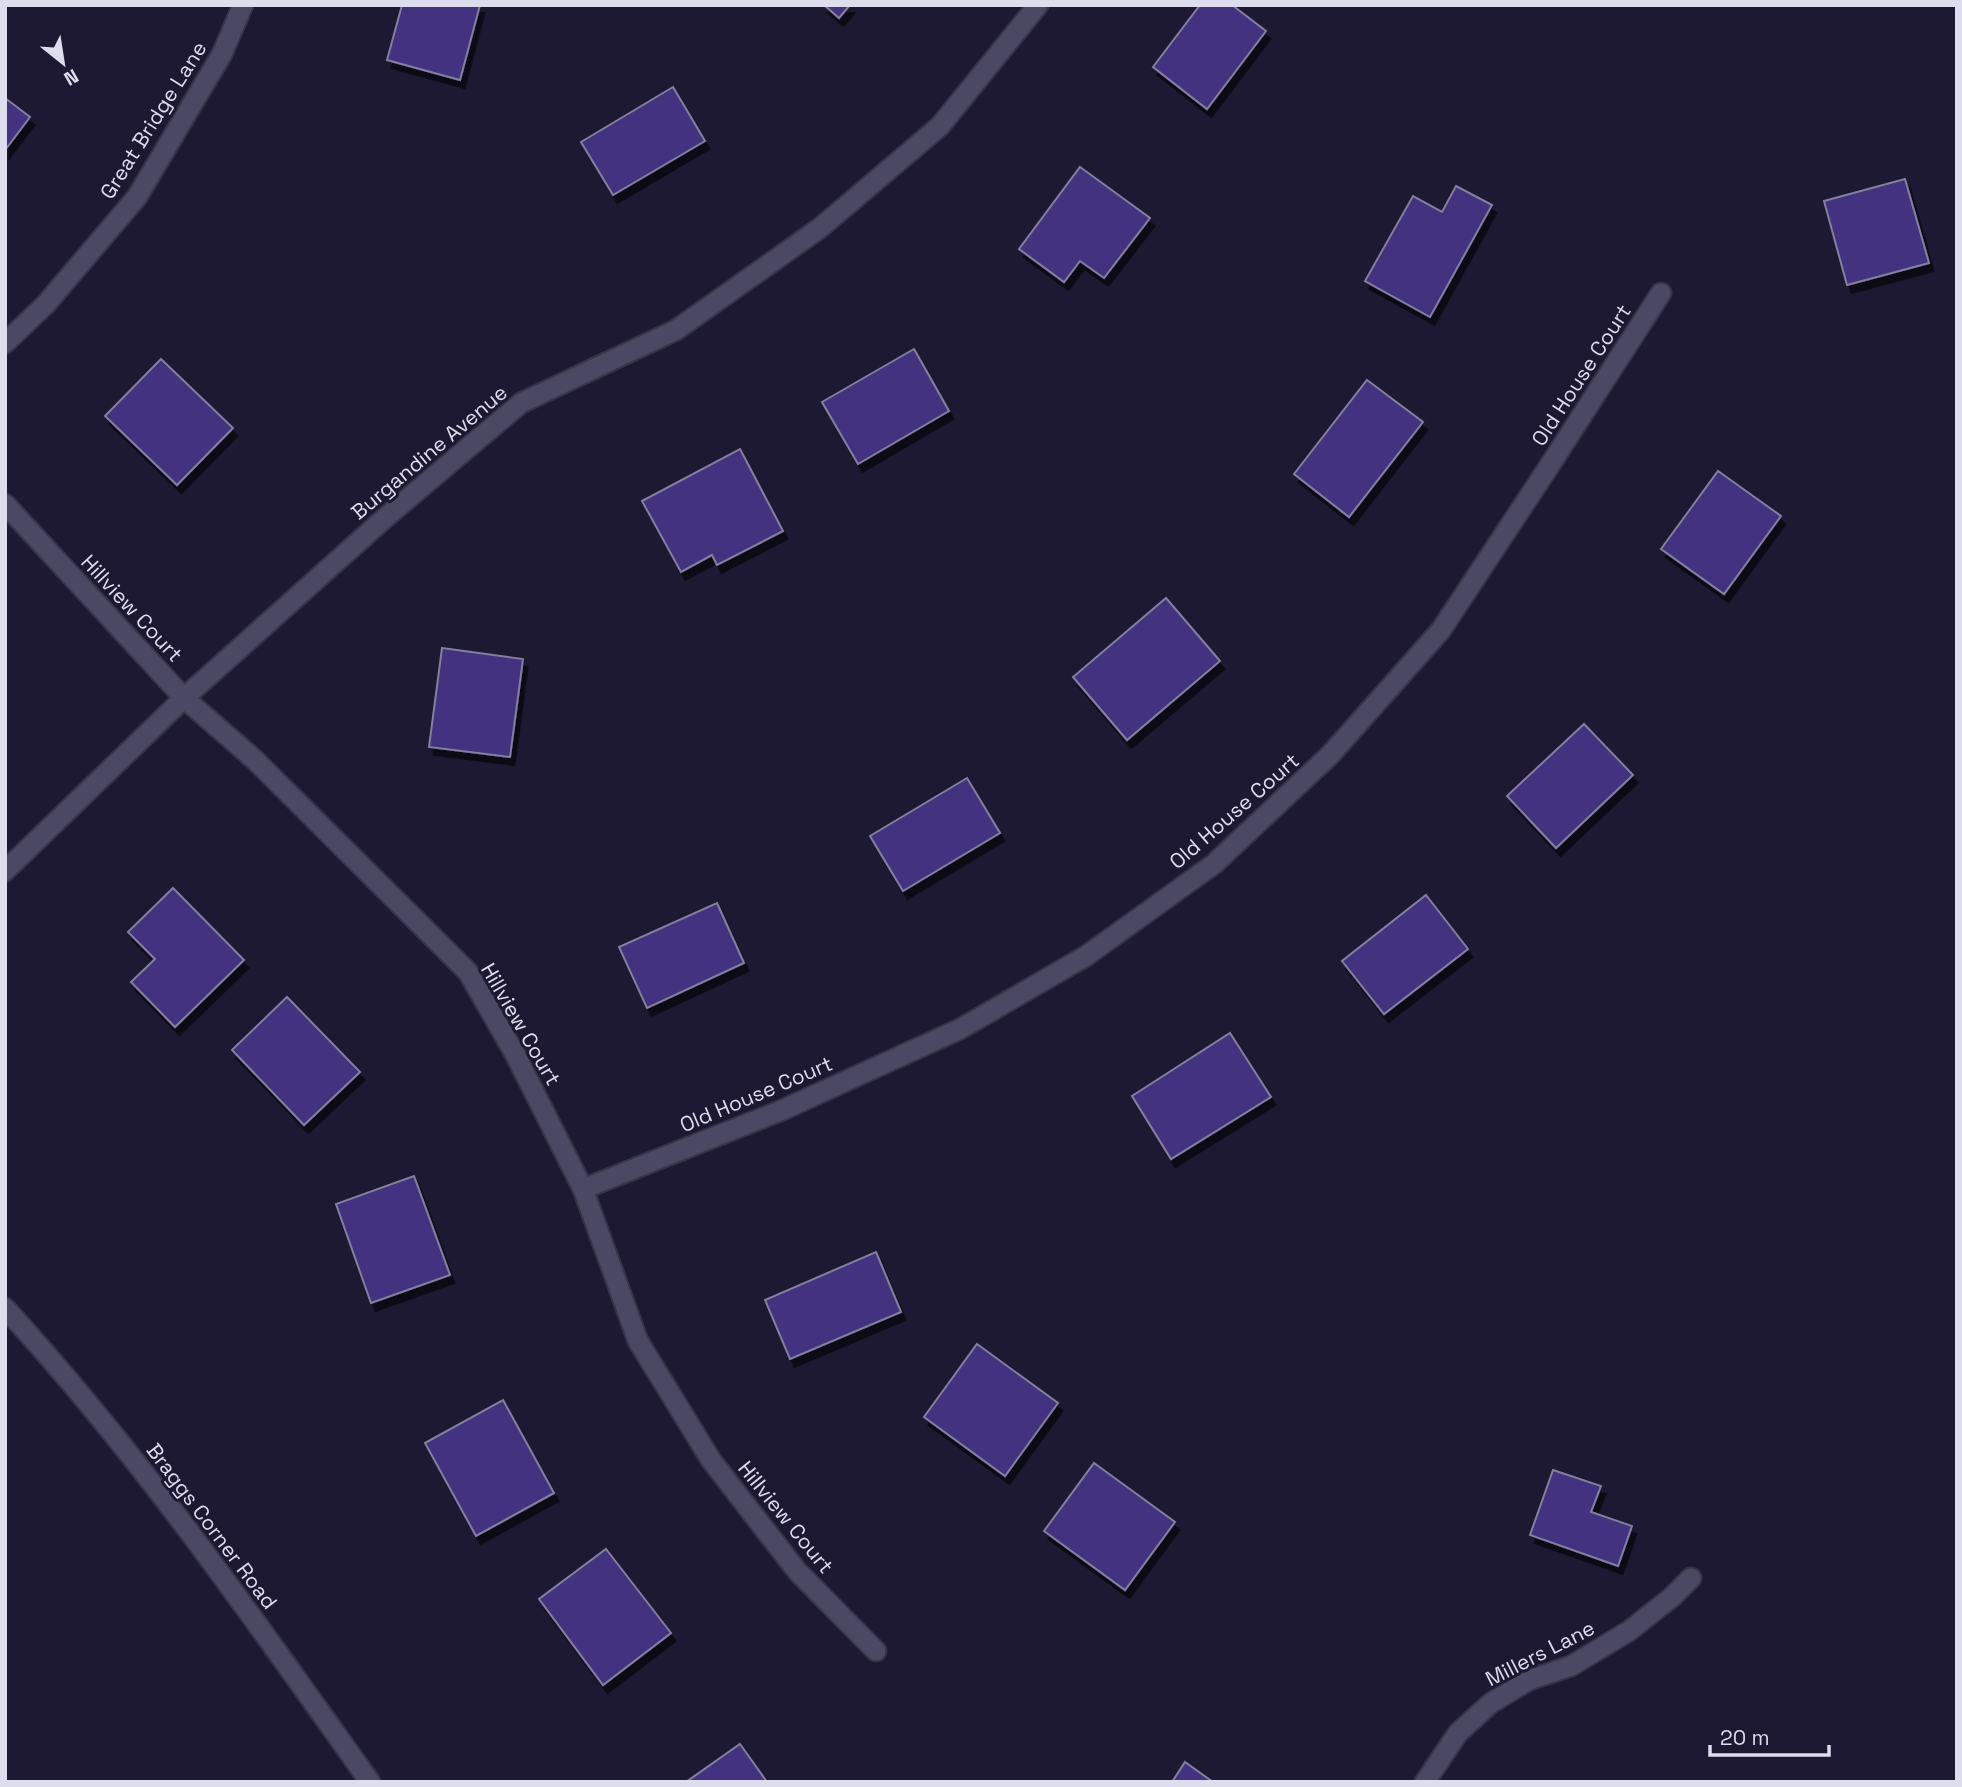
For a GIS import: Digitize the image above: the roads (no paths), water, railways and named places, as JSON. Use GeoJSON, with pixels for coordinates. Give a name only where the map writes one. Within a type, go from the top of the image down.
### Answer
{"type":"FeatureCollection","features":[{"type":"Feature","properties":{"kind":"street","name":"Great Bridge Lane"},"geometry":{"type":"LineString","coordinates":[[5,343],[46,304],[137,197],[222,54],[243,5]]}},
{"type":"Feature","properties":{"kind":"street","name":"Burgandine Avenue"},"geometry":{"type":"LineString","coordinates":[[5,871],[184,698],[386,517],[521,403],[676,330],[820,228],[940,126],[1038,5]]}},
{"type":"Feature","properties":{"kind":"street","name":"Old House Court"},"geometry":{"type":"LineString","coordinates":[[583,1189],[780,1111],[960,1029],[1086,956],[1214,864],[1331,754],[1441,630],[1661,293]]}},
{"type":"Feature","properties":{"kind":"street","name":"Hillview Court"},"geometry":{"type":"LineString","coordinates":[[5,505],[184,698],[255,760],[468,972],[515,1054],[583,1189],[638,1341],[711,1460],[797,1571],[876,1651]]}},
{"type":"Feature","properties":{"kind":"street","name":"Braggs Corner Road"},"geometry":{"type":"LineString","coordinates":[[5,1308],[125,1447],[269,1640],[370,1782]]}},
{"type":"Feature","properties":{"kind":"street","name":"Millers Lane"},"geometry":{"type":"LineString","coordinates":[[1425,1782],[1458,1733],[1491,1703],[1529,1680],[1571,1666],[1629,1631],[1691,1578]]}}]}
